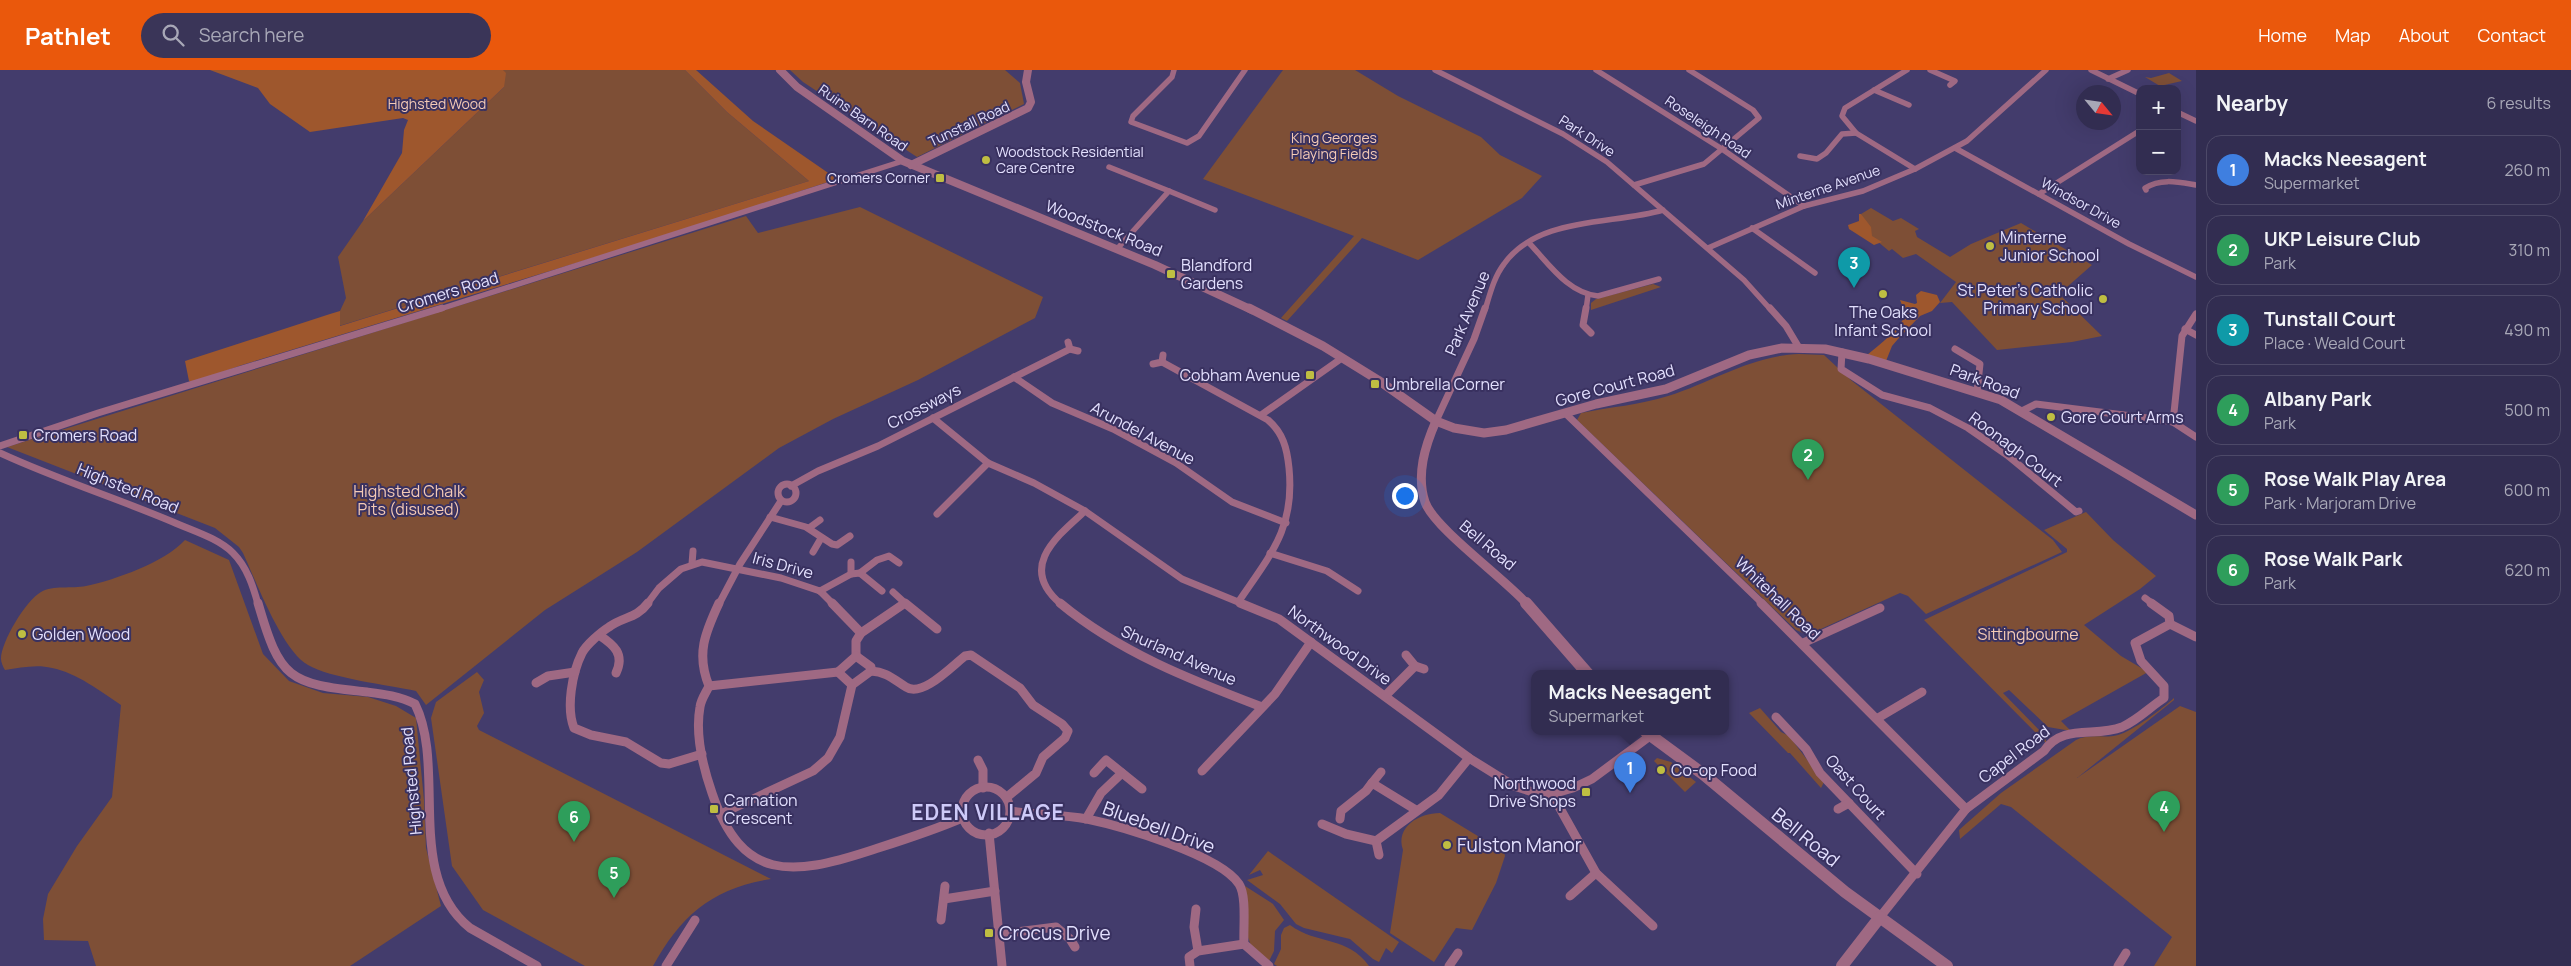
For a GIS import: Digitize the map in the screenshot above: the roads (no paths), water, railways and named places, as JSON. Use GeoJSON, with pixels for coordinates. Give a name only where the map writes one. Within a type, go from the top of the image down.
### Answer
{"type":"FeatureCollection","features":[{"type":"Feature","properties":{"kind":"street","name":"Ruins Barn Road"},"geometry":{"type":"LineString","coordinates":[[780,70],[797,87],[907,163]]}},
{"type":"Feature","properties":{"kind":"street","name":"Tunstall Road"},"geometry":{"type":"LineString","coordinates":[[907,163],[1028,108],[1031,102],[1026,82],[1028,70]]}},
{"type":"Feature","properties":{"kind":"street"},"geometry":{"type":"LineString","coordinates":[[1174,70],[1172,77],[1133,116],[1131,122],[1186,143],[1199,136],[1245,70]]}},
{"type":"Feature","properties":{"kind":"street","name":"Park Drive"},"geometry":{"type":"LineString","coordinates":[[1435,70],[1578,142],[1634,185],[1762,297],[1786,326],[1798,346]]}},
{"type":"Feature","properties":{"kind":"street","name":"Roseleigh Road"},"geometry":{"type":"LineString","coordinates":[[1596,70],[1722,149],[1804,206]]}},
{"type":"Feature","properties":{"kind":"street"},"geometry":{"type":"LineString","coordinates":[[1634,185],[1698,167],[1759,118],[1759,115],[1689,70]]}},
{"type":"Feature","properties":{"kind":"street"},"geometry":{"type":"LineString","coordinates":[[1907,70],[1843,111],[1846,123],[1856,133],[1915,169]]}},
{"type":"Feature","properties":{"kind":"street"},"geometry":{"type":"LineString","coordinates":[[1930,70],[1955,81],[1950,85]]}},
{"type":"Feature","properties":{"kind":"street","name":"Minterne Avenue"},"geometry":{"type":"LineString","coordinates":[[1708,248],[1804,206],[1863,191],[1915,169],[1955,148],[1967,141],[2046,70]]}},
{"type":"Feature","properties":{"kind":"street"},"geometry":{"type":"LineString","coordinates":[[2091,70],[2136,92]]}},
{"type":"Feature","properties":{"kind":"street"},"geometry":{"type":"LineString","coordinates":[[2108,79],[2128,70]]}},
{"type":"Feature","properties":{"kind":"street"},"geometry":{"type":"LineString","coordinates":[[1874,90],[1909,105]]}},
{"type":"Feature","properties":{"kind":"street"},"geometry":{"type":"LineString","coordinates":[[2181,114],[2196,120]]}},
{"type":"Feature","properties":{"kind":"street"},"geometry":{"type":"LineString","coordinates":[[1800,156],[1817,159],[1826,153],[1842,134],[1856,133]]}},
{"type":"Feature","properties":{"kind":"street"},"geometry":{"type":"LineString","coordinates":[[2039,194],[2136,133]]}},
{"type":"Feature","properties":{"kind":"street","name":"Windsor Drive"},"geometry":{"type":"LineString","coordinates":[[1955,148],[2196,277]]}},
{"type":"Feature","properties":{"kind":"street","name":"Woodstock Road"},"geometry":{"type":"LineString","coordinates":[[907,163],[1117,249],[1235,301],[1310,339],[1342,358],[1436,421]]}},
{"type":"Feature","properties":{"kind":"street","name":"Cromers Road"},"geometry":{"type":"LineString","coordinates":[[0,446],[90,416],[512,287],[907,163]]}},
{"type":"Feature","properties":{"kind":"street"},"geometry":{"type":"LineString","coordinates":[[1109,167],[1215,210]]}},
{"type":"Feature","properties":{"kind":"street"},"geometry":{"type":"LineString","coordinates":[[2146,190],[2145,188],[2149,185],[2160,181],[2196,185]]}},
{"type":"Feature","properties":{"kind":"street"},"geometry":{"type":"LineString","coordinates":[[1117,249],[1169,192]]}},
{"type":"Feature","properties":{"kind":"street","name":"Park Avenue"},"geometry":{"type":"LineString","coordinates":[[1436,421],[1478,329],[1504,262],[1515,252],[1543,235],[1574,225],[1645,216],[1663,210]]}},
{"type":"Feature","properties":{"kind":"street"},"geometry":{"type":"LineString","coordinates":[[1752,228],[1815,273]]}},
{"type":"Feature","properties":{"kind":"street"},"geometry":{"type":"LineString","coordinates":[[1530,244],[1578,291],[1588,295],[1598,296],[1659,279]]}},
{"type":"Feature","properties":{"kind":"street"},"geometry":{"type":"LineString","coordinates":[[1588,295],[1583,325],[1591,333]]}},
{"type":"Feature","properties":{"kind":"street"},"geometry":{"type":"LineString","coordinates":[[2173,422],[2185,329],[2196,314]]}},
{"type":"Feature","properties":{"kind":"street"},"geometry":{"type":"LineString","coordinates":[[2185,329],[2196,334]]}},
{"type":"Feature","properties":{"kind":"street","name":"Crossways"},"geometry":{"type":"LineString","coordinates":[[781,501],[777,494],[779,490],[878,446],[1014,377],[1069,345],[1078,351]]}},
{"type":"Feature","properties":{"kind":"street","name":"Gore Court Road"},"geometry":{"type":"LineString","coordinates":[[1436,421],[1454,428],[1484,433],[1511,429],[1565,413],[1666,389],[1749,354],[1798,346]]}},
{"type":"Feature","properties":{"kind":"street","name":"Park Road"},"geometry":{"type":"LineString","coordinates":[[1798,346],[1842,352],[1976,392],[2022,411],[2196,515]]}},
{"type":"Feature","properties":{"kind":"street"},"geometry":{"type":"LineString","coordinates":[[1955,349],[1980,364],[1976,392]]}},
{"type":"Feature","properties":{"kind":"street","name":"Roonagh Court"},"geometry":{"type":"LineString","coordinates":[[1842,352],[1841,369],[1882,395],[1930,408],[1968,428],[2007,455],[2076,512],[2079,510]]}},
{"type":"Feature","properties":{"kind":"street"},"geometry":{"type":"LineString","coordinates":[[1153,364],[1163,358],[1253,413],[1261,415],[1279,431],[1285,442],[1289,500],[1286,523],[1270,553],[1239,601]]}},
{"type":"Feature","properties":{"kind":"street"},"geometry":{"type":"LineString","coordinates":[[1261,415],[1342,358]]}},
{"type":"Feature","properties":{"kind":"street","name":"Arundel Avenue"},"geometry":{"type":"LineString","coordinates":[[1014,377],[1052,403],[1113,429],[1176,463],[1232,502],[1286,523]]}},
{"type":"Feature","properties":{"kind":"street"},"geometry":{"type":"LineString","coordinates":[[2022,411],[2036,404],[2173,422],[2196,437]]}},
{"type":"Feature","properties":{"kind":"street","name":"Whitehall Road"},"geometry":{"type":"LineString","coordinates":[[1565,413],[1878,718],[1966,809]]}},
{"type":"Feature","properties":{"kind":"street","name":"Northwood Drive"},"geometry":{"type":"LineString","coordinates":[[933,418],[988,463],[1034,483],[1085,511],[1182,579],[1202,589],[1239,601],[1279,619],[1470,758],[1514,786],[1539,794],[1552,794],[1588,782],[1647,735]]}},
{"type":"Feature","properties":{"kind":"street","name":"Bell Road"},"geometry":{"type":"LineString","coordinates":[[1436,421],[1426,446],[1421,484],[1424,503],[1434,519],[1512,587],[1585,670]]}},
{"type":"Feature","properties":{"kind":"street","name":"Highsted Road"},"geometry":{"type":"LineString","coordinates":[[0,453],[130,503],[187,528],[233,553],[245,569],[277,660],[291,674],[337,690],[404,698],[415,705],[421,719],[431,845],[454,913],[471,929],[537,966]]}},
{"type":"Feature","properties":{"kind":"street"},"geometry":{"type":"LineString","coordinates":[[936,514],[988,463]]}},
{"type":"Feature","properties":{"kind":"street","name":"Crossways"},"geometry":{"type":"LineString","coordinates":[[781,501],[790,500],[797,494],[797,491],[791,486]]}},
{"type":"Feature","properties":{"kind":"street","name":"Crossways"},"geometry":{"type":"LineString","coordinates":[[709,686],[704,680],[701,667],[703,648],[710,625],[737,569],[781,501]]}},
{"type":"Feature","properties":{"kind":"street","name":"Shurland Avenue"},"geometry":{"type":"LineString","coordinates":[[1085,511],[1051,544],[1044,556],[1041,570],[1043,584],[1051,595],[1092,628],[1133,654],[1262,707]]}},
{"type":"Feature","properties":{"kind":"street"},"geometry":{"type":"LineString","coordinates":[[770,518],[809,528],[820,540],[837,545],[850,536]]}},
{"type":"Feature","properties":{"kind":"street"},"geometry":{"type":"LineString","coordinates":[[809,528],[820,520]]}},
{"type":"Feature","properties":{"kind":"street"},"geometry":{"type":"LineString","coordinates":[[813,552],[820,540]]}},
{"type":"Feature","properties":{"kind":"street"},"geometry":{"type":"LineString","coordinates":[[693,551],[692,564],[669,578],[640,613],[610,626],[582,652],[575,672],[569,716],[574,728],[591,735],[635,746],[661,762],[669,764],[702,754]]}},
{"type":"Feature","properties":{"kind":"street"},"geometry":{"type":"LineString","coordinates":[[1270,553],[1327,571],[1358,591]]}},
{"type":"Feature","properties":{"kind":"street"},"geometry":{"type":"LineString","coordinates":[[861,633],[820,591],[851,574],[860,573],[882,558],[889,556],[899,563]]}},
{"type":"Feature","properties":{"kind":"street","name":"Iris Drive"},"geometry":{"type":"LineString","coordinates":[[692,564],[702,562],[781,578],[820,591]]}},
{"type":"Feature","properties":{"kind":"street"},"geometry":{"type":"LineString","coordinates":[[851,562],[851,574]]}},
{"type":"Feature","properties":{"kind":"street"},"geometry":{"type":"LineString","coordinates":[[860,573],[882,591]]}},
{"type":"Feature","properties":{"kind":"street"},"geometry":{"type":"LineString","coordinates":[[893,592],[936,629]]}},
{"type":"Feature","properties":{"kind":"street"},"geometry":{"type":"LineString","coordinates":[[2145,598],[2169,616],[2170,624],[2180,627],[2196,637]]}},
{"type":"Feature","properties":{"kind":"street"},"geometry":{"type":"LineString","coordinates":[[905,603],[861,633],[856,641],[856,656],[838,672],[709,686],[699,707],[702,754],[713,796],[736,841],[747,854],[762,864],[784,868],[805,869],[826,865],[931,832],[962,818]]}},
{"type":"Feature","properties":{"kind":"street"},"geometry":{"type":"LineString","coordinates":[[1803,644],[1880,608]]}},
{"type":"Feature","properties":{"kind":"street","name":"Capel Road"},"geometry":{"type":"LineString","coordinates":[[1880,917],[1917,874],[1966,809],[2044,751],[2051,741],[2082,731],[2105,731],[2122,727],[2164,698],[2164,686],[2139,661],[2134,653],[2135,644],[2170,624]]}},
{"type":"Feature","properties":{"kind":"street"},"geometry":{"type":"LineString","coordinates":[[599,635],[616,646],[621,654],[621,662],[616,673]]}},
{"type":"Feature","properties":{"kind":"street"},"geometry":{"type":"LineString","coordinates":[[1202,771],[1262,707],[1304,655],[1311,642]]}},
{"type":"Feature","properties":{"kind":"street"},"geometry":{"type":"LineString","coordinates":[[852,685],[871,671],[885,672],[908,689],[918,690],[931,683],[965,656],[970,655],[1020,688],[1033,705],[1068,730],[1065,738],[1043,758],[1036,773],[1007,797]]}},
{"type":"Feature","properties":{"kind":"street"},"geometry":{"type":"LineString","coordinates":[[1385,696],[1420,667],[1406,655]]}},
{"type":"Feature","properties":{"kind":"street"},"geometry":{"type":"LineString","coordinates":[[856,656],[860,657],[871,667],[871,671]]}},
{"type":"Feature","properties":{"kind":"street"},"geometry":{"type":"LineString","coordinates":[[536,682],[548,676],[575,672]]}},
{"type":"Feature","properties":{"kind":"street"},"geometry":{"type":"LineString","coordinates":[[838,672],[852,685]]}},
{"type":"Feature","properties":{"kind":"street"},"geometry":{"type":"LineString","coordinates":[[721,814],[754,796],[813,772],[828,758],[840,737],[852,685]]}},
{"type":"Feature","properties":{"kind":"street"},"geometry":{"type":"LineString","coordinates":[[1878,718],[1922,692]]}},
{"type":"Feature","properties":{"kind":"street","name":"Oast Court"},"geometry":{"type":"LineString","coordinates":[[1776,717],[1806,749],[1820,773],[1917,874]]}},
{"type":"Feature","properties":{"kind":"street","name":"Bell Road"},"geometry":{"type":"LineString","coordinates":[[1649,735],[1703,774],[1844,892],[1947,966]]}},
{"type":"Feature","properties":{"kind":"street"},"geometry":{"type":"LineString","coordinates":[[1376,841],[1439,795],[1470,758]]}},
{"type":"Feature","properties":{"kind":"street"},"geometry":{"type":"LineString","coordinates":[[978,760],[983,770],[983,788]]}},
{"type":"Feature","properties":{"kind":"street","name":"Bluebell Drive"},"geometry":{"type":"LineString","coordinates":[[1094,773],[1106,760],[1142,789]]}},
{"type":"Feature","properties":{"kind":"street"},"geometry":{"type":"LineString","coordinates":[[1340,819],[1341,811],[1366,792],[1380,772]]}},
{"type":"Feature","properties":{"kind":"street","name":"Bluebell Drive"},"geometry":{"type":"LineString","coordinates":[[1086,819],[1101,793],[1122,773]]}},
{"type":"Feature","properties":{"kind":"street"},"geometry":{"type":"LineString","coordinates":[[1372,783],[1416,810]]}},
{"type":"Feature","properties":{"kind":"street"},"geometry":{"type":"LineString","coordinates":[[983,788],[996,789],[1007,797],[1010,811],[1009,817],[1001,828],[989,834],[975,832],[964,824],[962,818],[961,810],[968,796],[983,788]]}},
{"type":"Feature","properties":{"kind":"street"},"geometry":{"type":"LineString","coordinates":[[1552,794],[1596,873],[1653,926]]}},
{"type":"Feature","properties":{"kind":"street"},"geometry":{"type":"LineString","coordinates":[[1838,809],[1849,803]]}},
{"type":"Feature","properties":{"kind":"street","name":"Bluebell Drive"},"geometry":{"type":"LineString","coordinates":[[1010,811],[1086,819],[1162,842],[1229,873],[1239,884],[1242,894],[1244,944]]}},
{"type":"Feature","properties":{"kind":"street"},"geometry":{"type":"LineString","coordinates":[[1322,824],[1346,834],[1376,841]]}},
{"type":"Feature","properties":{"kind":"street"},"geometry":{"type":"LineString","coordinates":[[989,834],[1002,966]]}},
{"type":"Feature","properties":{"kind":"street"},"geometry":{"type":"LineString","coordinates":[[1376,841],[1378,855]]}},
{"type":"Feature","properties":{"kind":"street"},"geometry":{"type":"LineString","coordinates":[[1570,896],[1596,873]]}},
{"type":"Feature","properties":{"kind":"street"},"geometry":{"type":"LineString","coordinates":[[941,920],[945,886]]}},
{"type":"Feature","properties":{"kind":"street"},"geometry":{"type":"LineString","coordinates":[[944,899],[995,891]]}},
{"type":"Feature","properties":{"kind":"street"},"geometry":{"type":"LineString","coordinates":[[1196,909],[1194,927],[1198,951]]}},
{"type":"Feature","properties":{"kind":"street"},"geometry":{"type":"LineString","coordinates":[[1842,966],[1880,917]]}},
{"type":"Feature","properties":{"kind":"street"},"geometry":{"type":"LineString","coordinates":[[669,965],[695,920]]}},
{"type":"Feature","properties":{"kind":"street"},"geometry":{"type":"LineString","coordinates":[[999,934],[1056,928],[1070,939],[1075,947]]}},
{"type":"Feature","properties":{"kind":"street"},"geometry":{"type":"LineString","coordinates":[[1190,966],[1189,957],[1198,951],[1244,944],[1269,966]]}},
{"type":"Feature","properties":{"kind":"street"},"geometry":{"type":"LineString","coordinates":[[2118,966],[2126,952]]}},
{"type":"Feature","properties":{"kind":"street"},"geometry":{"type":"LineString","coordinates":[[1449,966],[1458,953]]}},
{"type":"Feature","properties":{"kind":"place","name":"Woodstock Residential Care Centre"},"geometry":{"type":"Point","coordinates":[986,160]}},
{"type":"Feature","properties":{"kind":"place","name":"Cromers Corner"},"geometry":{"type":"Point","coordinates":[940,178]}},
{"type":"Feature","properties":{"kind":"place","name":"Minterne Junior School"},"geometry":{"type":"Point","coordinates":[1990,246]}},
{"type":"Feature","properties":{"kind":"place","name":"Blandford Gardens"},"geometry":{"type":"Point","coordinates":[1171,274]}},
{"type":"Feature","properties":{"kind":"place","name":"Tunstall Court"},"geometry":{"type":"Point","coordinates":[1854,288]}},
{"type":"Feature","properties":{"kind":"place","name":"The Oaks Infant School"},"geometry":{"type":"Point","coordinates":[1883,294]}},
{"type":"Feature","properties":{"kind":"place","name":"St Peter's Catholic Primary School"},"geometry":{"type":"Point","coordinates":[2103,299]}},
{"type":"Feature","properties":{"kind":"place","name":"Cobham Avenue"},"geometry":{"type":"Point","coordinates":[1310,375]}},
{"type":"Feature","properties":{"kind":"place","name":"Umbrella Corner"},"geometry":{"type":"Point","coordinates":[1375,384]}},
{"type":"Feature","properties":{"kind":"place","name":"Gore Court Arms"},"geometry":{"type":"Point","coordinates":[2051,417]}},
{"type":"Feature","properties":{"kind":"place","name":"Cromers Road"},"geometry":{"type":"Point","coordinates":[23,435]}},
{"type":"Feature","properties":{"kind":"place","name":"UKP Leisure Club"},"geometry":{"type":"Point","coordinates":[1808,480]}},
{"type":"Feature","properties":{"kind":"place","name":"Golden Wood"},"geometry":{"type":"Point","coordinates":[22,634]}},
{"type":"Feature","properties":{"kind":"place","name":"Co-op Food"},"geometry":{"type":"Point","coordinates":[1661,770]}},
{"type":"Feature","properties":{"kind":"place","name":"Northwood Drive Shops"},"geometry":{"type":"Point","coordinates":[1586,792]}},
{"type":"Feature","properties":{"kind":"place","name":"Macks Neesagent"},"geometry":{"type":"Point","coordinates":[1630,793]}},
{"type":"Feature","properties":{"kind":"place","name":"Carnation Crescent"},"geometry":{"type":"Point","coordinates":[714,809]}},
{"type":"Feature","properties":{"kind":"place","name":"Albany Park"},"geometry":{"type":"Point","coordinates":[2164,832]}},
{"type":"Feature","properties":{"kind":"place","name":"Rose Walk Park"},"geometry":{"type":"Point","coordinates":[574,842]}},
{"type":"Feature","properties":{"kind":"place","name":"Fulston Manor"},"geometry":{"type":"Point","coordinates":[1447,845]}},
{"type":"Feature","properties":{"kind":"place","name":"Rose Walk Play Area"},"geometry":{"type":"Point","coordinates":[614,898]}},
{"type":"Feature","properties":{"kind":"place","name":"Crocus Drive"},"geometry":{"type":"Point","coordinates":[989,933]}},
{"type":"Feature","properties":{"kind":"district","name":"EDEN VILLAGE"},"geometry":{"type":"Point","coordinates":[988,813]}},
{"type":"Feature","properties":{"kind":"park label","name":"Highsted Wood"},"geometry":{"type":"Point","coordinates":[437,104]}},
{"type":"Feature","properties":{"kind":"park label","name":"King Georges Playing Fields"},"geometry":{"type":"Point","coordinates":[1334,146]}},
{"type":"Feature","properties":{"kind":"park label","name":"Highsted Chalk Pits (disused)"},"geometry":{"type":"Point","coordinates":[409,500]}},
{"type":"Feature","properties":{"kind":"park label","name":"Sittingbourne"},"geometry":{"type":"Point","coordinates":[2028,634]}}]}
